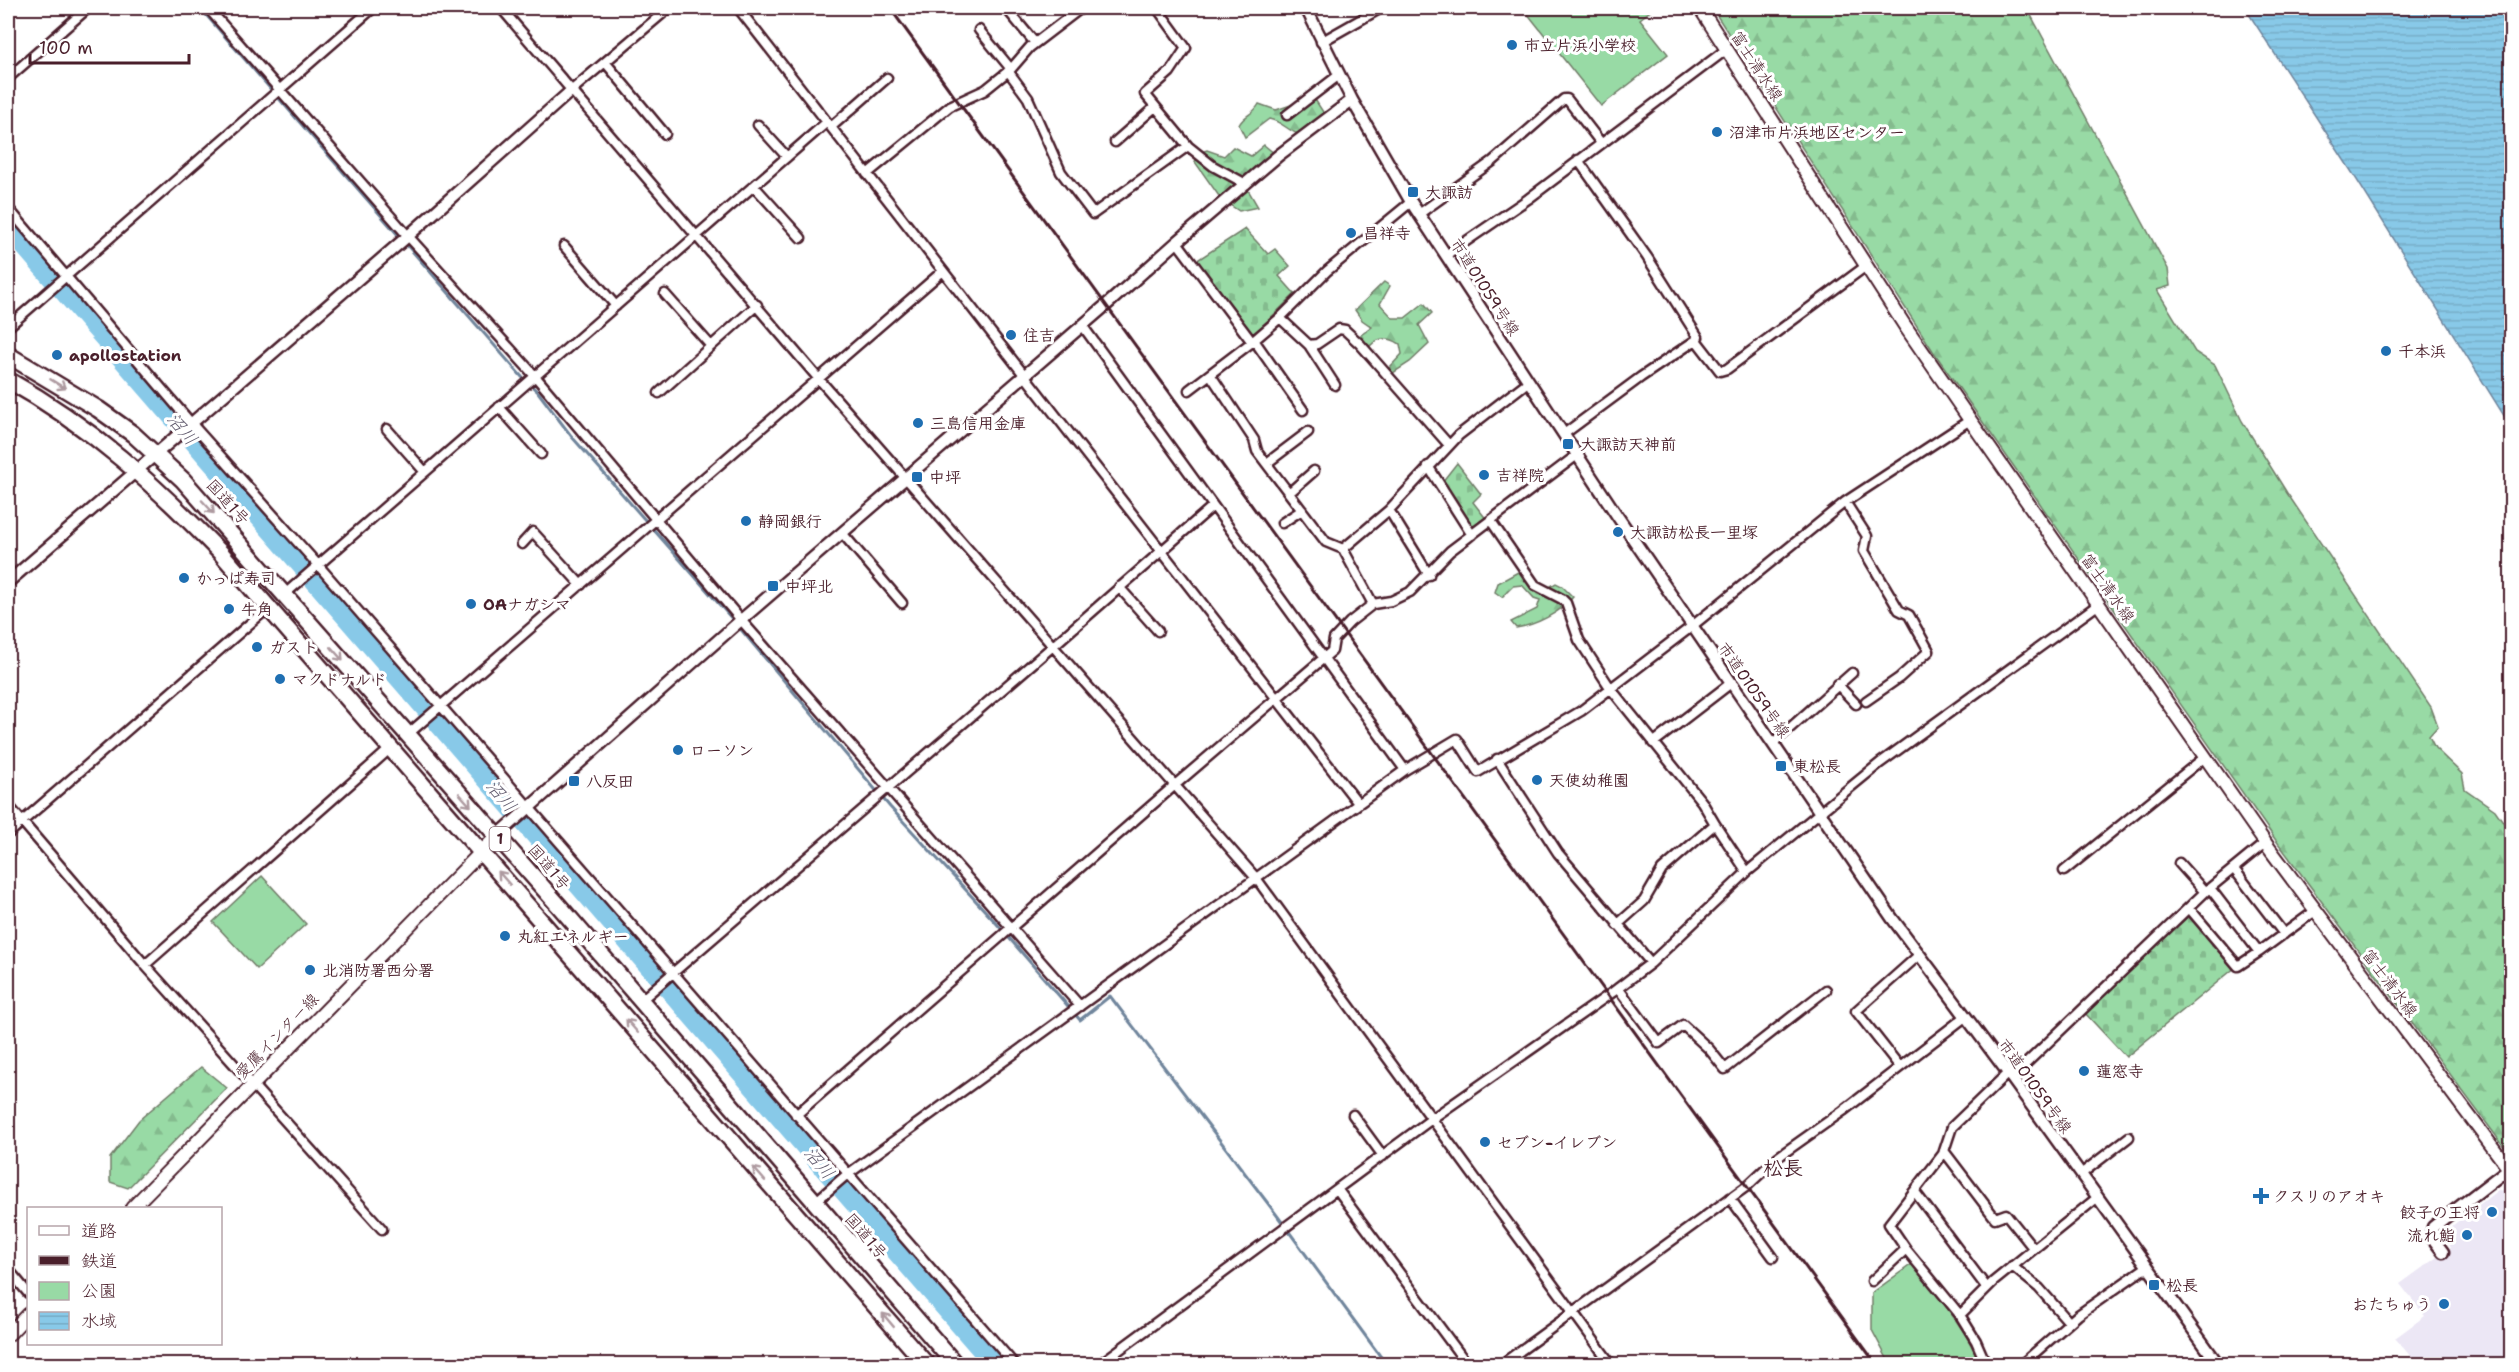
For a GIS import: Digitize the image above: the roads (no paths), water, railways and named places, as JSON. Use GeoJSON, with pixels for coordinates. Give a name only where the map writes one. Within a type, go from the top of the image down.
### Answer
{"type":"FeatureCollection","features":[{"type":"Feature","properties":{"kind":"highway","name":"国道1号"},"geometry":{"type":"LineString","coordinates":[[8,355],[98,409],[155,455],[183,480],[291,589],[412,731],[502,831],[639,1002],[954,1365]]}},
{"type":"Feature","properties":{"kind":"highway","name":"1"},"geometry":{"type":"LineString","coordinates":[[8,380],[83,428],[137,470],[167,497],[270,607],[926,1365]]}},
{"type":"Feature","properties":{"kind":"main road","name":"富士清水線"},"geometry":{"type":"LineString","coordinates":[[1700,8],[1866,266],[1970,420],[2266,844],[2510,1171]]}},
{"type":"Feature","properties":{"kind":"main road","name":"愛鷹インター線"},"geometry":{"type":"LineString","coordinates":[[134,1207],[502,831]]}},
{"type":"Feature","properties":{"kind":"main road"},"geometry":{"type":"LineString","coordinates":[[8,1335],[27,1315]]}},
{"type":"Feature","properties":{"kind":"street"},"geometry":{"type":"LineString","coordinates":[[8,78],[88,8]]}},
{"type":"Feature","properties":{"kind":"street"},"geometry":{"type":"LineString","coordinates":[[208,8],[408,236],[535,376],[741,620],[1080,1006]]}},
{"type":"Feature","properties":{"kind":"street"},"geometry":{"type":"LineString","coordinates":[[8,327],[373,8]]}},
{"type":"Feature","properties":{"kind":"street"},"geometry":{"type":"LineString","coordinates":[[501,8],[698,235],[818,378],[1256,878],[1611,1365]]}},
{"type":"Feature","properties":{"kind":"street"},"geometry":{"type":"LineString","coordinates":[[8,582],[669,8]]}},
{"type":"Feature","properties":{"kind":"street"},"geometry":{"type":"LineString","coordinates":[[738,8],[1358,803]]}},
{"type":"Feature","properties":{"kind":"street"},"geometry":{"type":"LineString","coordinates":[[1006,8],[1035,43]]}},
{"type":"Feature","properties":{"kind":"street"},"geometry":{"type":"LineString","coordinates":[[867,174],[950,106],[985,90],[1010,70],[1035,43],[1081,8]]}},
{"type":"Feature","properties":{"kind":"street"},"geometry":{"type":"LineString","coordinates":[[1157,8],[1186,48],[1170,72],[1145,94],[1188,147],[1213,166],[1246,184]]}},
{"type":"Feature","properties":{"kind":"street","name":"市道01059号線"},"geometry":{"type":"LineString","coordinates":[[1306,8],[1321,42],[1411,202],[1691,627],[1918,955],[2010,1075],[2218,1365]]}},
{"type":"Feature","properties":{"kind":"street"},"geometry":{"type":"LineString","coordinates":[[1321,42],[1381,8]]}},
{"type":"Feature","properties":{"kind":"street"},"geometry":{"type":"LineString","coordinates":[[979,30],[1028,98],[1061,172],[1093,214],[1188,147]]}},
{"type":"Feature","properties":{"kind":"street"},"geometry":{"type":"LineString","coordinates":[[1446,255],[1528,199],[1727,49]]}},
{"type":"Feature","properties":{"kind":"street"},"geometry":{"type":"LineString","coordinates":[[605,62],[665,134]]}},
{"type":"Feature","properties":{"kind":"street"},"geometry":{"type":"LineString","coordinates":[[1287,115],[1339,75]]}},
{"type":"Feature","properties":{"kind":"street"},"geometry":{"type":"LineString","coordinates":[[291,589],[754,186],[887,78]]}},
{"type":"Feature","properties":{"kind":"street"},"geometry":{"type":"LineString","coordinates":[[502,831],[741,620],[843,534],[1177,242],[1279,155],[1352,99]]}},
{"type":"Feature","properties":{"kind":"street"},"geometry":{"type":"LineString","coordinates":[[1419,214],[1493,161],[1564,99],[1567,99],[1602,143]]}},
{"type":"Feature","properties":{"kind":"street"},"geometry":{"type":"LineString","coordinates":[[1115,142],[1155,107]]}},
{"type":"Feature","properties":{"kind":"street"},"geometry":{"type":"LineString","coordinates":[[758,125],[787,158]]}},
{"type":"Feature","properties":{"kind":"street"},"geometry":{"type":"LineString","coordinates":[[1578,160],[1647,257],[1698,337],[1696,340],[1720,371],[1727,369],[1866,266]]}},
{"type":"Feature","properties":{"kind":"street"},"geometry":{"type":"LineString","coordinates":[[754,186],[801,238]]}},
{"type":"Feature","properties":{"kind":"street"},"geometry":{"type":"LineString","coordinates":[[1189,390],[1253,341],[1280,318],[1327,271],[1411,202]]}},
{"type":"Feature","properties":{"kind":"street"},"geometry":{"type":"LineString","coordinates":[[8,208],[189,425],[317,567],[671,975],[796,1115],[846,1176],[1014,1365]]}},
{"type":"Feature","properties":{"kind":"street"},"geometry":{"type":"LineString","coordinates":[[1177,242],[1304,410]]}},
{"type":"Feature","properties":{"kind":"street"},"geometry":{"type":"LineString","coordinates":[[564,246],[616,306]]}},
{"type":"Feature","properties":{"kind":"street"},"geometry":{"type":"LineString","coordinates":[[412,731],[943,271]]}},
{"type":"Feature","properties":{"kind":"street"},"geometry":{"type":"LineString","coordinates":[[665,294],[711,346]]}},
{"type":"Feature","properties":{"kind":"street"},"geometry":{"type":"LineString","coordinates":[[659,393],[757,305]]}},
{"type":"Feature","properties":{"kind":"street"},"geometry":{"type":"LineString","coordinates":[[1280,318],[1309,345],[1335,385]]}},
{"type":"Feature","properties":{"kind":"street"},"geometry":{"type":"LineString","coordinates":[[1082,325],[1405,770]]}},
{"type":"Feature","properties":{"kind":"street"},"geometry":{"type":"LineString","coordinates":[[1309,345],[1317,344],[1339,329],[1345,330],[1449,445]]}},
{"type":"Feature","properties":{"kind":"street"},"geometry":{"type":"LineString","coordinates":[[1564,434],[1696,340]]}},
{"type":"Feature","properties":{"kind":"street"},"geometry":{"type":"LineString","coordinates":[[1210,374],[1267,464],[1326,542],[1343,549],[1373,604]]}},
{"type":"Feature","properties":{"kind":"street"},"geometry":{"type":"LineString","coordinates":[[1343,549],[1389,510],[1449,445],[1528,381]]}},
{"type":"Feature","properties":{"kind":"street"},"geometry":{"type":"LineString","coordinates":[[499,407],[541,454]]}},
{"type":"Feature","properties":{"kind":"street"},"geometry":{"type":"LineString","coordinates":[[813,1203],[846,1176],[1405,770],[1457,739],[1478,772],[1568,719],[1691,627],[1845,502],[1970,420]]}},
{"type":"Feature","properties":{"kind":"street"},"geometry":{"type":"LineString","coordinates":[[387,429],[425,471]]}},
{"type":"Feature","properties":{"kind":"street"},"geometry":{"type":"LineString","coordinates":[[1267,464],[1308,432]]}},
{"type":"Feature","properties":{"kind":"street"},"geometry":{"type":"LineString","coordinates":[[796,1115],[1175,785],[1325,658],[1332,651],[1334,639],[1342,629],[1373,604],[1391,601],[1410,592],[1450,551],[1577,455]]}},
{"type":"Feature","properties":{"kind":"street"},"geometry":{"type":"LineString","coordinates":[[1428,466],[1472,535]]}},
{"type":"Feature","properties":{"kind":"street"},"geometry":{"type":"LineString","coordinates":[[1289,493],[1314,471]]}},
{"type":"Feature","properties":{"kind":"street"},"geometry":{"type":"LineString","coordinates":[[1845,502],[1866,536],[1864,551],[1899,610],[1909,615],[1929,651],[1899,678],[1866,701]]}},
{"type":"Feature","properties":{"kind":"street"},"geometry":{"type":"LineString","coordinates":[[639,1002],[1212,506]]}},
{"type":"Feature","properties":{"kind":"street"},"geometry":{"type":"LineString","coordinates":[[1282,523],[1302,510]]}},
{"type":"Feature","properties":{"kind":"street"},"geometry":{"type":"LineString","coordinates":[[1389,510],[1429,575]]}},
{"type":"Feature","properties":{"kind":"street"},"geometry":{"type":"LineString","coordinates":[[1491,521],[1535,585],[1566,603],[1579,640],[1611,689],[1702,802],[1747,872]]}},
{"type":"Feature","properties":{"kind":"street"},"geometry":{"type":"LineString","coordinates":[[522,544],[533,532],[581,585]]}},
{"type":"Feature","properties":{"kind":"street"},"geometry":{"type":"LineString","coordinates":[[843,534],[902,603]]}},
{"type":"Feature","properties":{"kind":"street"},"geometry":{"type":"LineString","coordinates":[[1119,586],[1158,631]]}},
{"type":"Feature","properties":{"kind":"street"},"geometry":{"type":"LineString","coordinates":[[1100,1365],[1433,1118],[1651,963],[1747,872],[1820,812],[1923,730],[2099,603]]}},
{"type":"Feature","properties":{"kind":"street"},"geometry":{"type":"LineString","coordinates":[[8,834],[270,607]]}},
{"type":"Feature","properties":{"kind":"street"},"geometry":{"type":"LineString","coordinates":[[1773,743],[1852,673]]}},
{"type":"Feature","properties":{"kind":"street"},"geometry":{"type":"LineString","coordinates":[[1653,743],[1731,683]]}},
{"type":"Feature","properties":{"kind":"street"},"geometry":{"type":"LineString","coordinates":[[1837,684],[1856,704]]}},
{"type":"Feature","properties":{"kind":"street"},"geometry":{"type":"LineString","coordinates":[[145,965],[392,747]]}},
{"type":"Feature","properties":{"kind":"street"},"geometry":{"type":"LineString","coordinates":[[2064,871],[2205,757]]}},
{"type":"Feature","properties":{"kind":"street"},"geometry":{"type":"LineString","coordinates":[[1497,759],[1558,853],[1651,963]]}},
{"type":"Feature","properties":{"kind":"street"},"geometry":{"type":"LineString","coordinates":[[8,805],[145,965],[382,1229]]}},
{"type":"Feature","properties":{"kind":"street"},"geometry":{"type":"LineString","coordinates":[[1617,925],[1644,901],[1662,870],[1715,824]]}},
{"type":"Feature","properties":{"kind":"street"},"geometry":{"type":"LineString","coordinates":[[1986,1365],[1976,1341],[1959,1314],[1906,1249],[1889,1224],[1944,1151],[1952,1127],[2208,890],[2266,844]]}},
{"type":"Feature","properties":{"kind":"street"},"geometry":{"type":"LineString","coordinates":[[2179,863],[2208,890],[2259,952]]}},
{"type":"Feature","properties":{"kind":"street"},"geometry":{"type":"LineString","coordinates":[[2234,868],[2284,934]]}},
{"type":"Feature","properties":{"kind":"street"},"geometry":{"type":"LineString","coordinates":[[2189,908],[2238,966],[2315,911]]}},
{"type":"Feature","properties":{"kind":"street"},"geometry":{"type":"LineString","coordinates":[[1900,1067],[1856,1011],[1918,955]]}},
{"type":"Feature","properties":{"kind":"street"},"geometry":{"type":"LineString","coordinates":[[1618,988],[1659,1043],[1683,1025],[1709,1049],[1725,1069],[1826,990]]}},
{"type":"Feature","properties":{"kind":"street"},"geometry":{"type":"LineString","coordinates":[[1502,1365],[1747,1186],[1778,1157],[1965,1017]]}},
{"type":"Feature","properties":{"kind":"street"},"geometry":{"type":"LineString","coordinates":[[1353,1115],[1383,1156]]}},
{"type":"Feature","properties":{"kind":"street"},"geometry":{"type":"LineString","coordinates":[[2080,1174],[2129,1137]]}},
{"type":"Feature","properties":{"kind":"street"},"geometry":{"type":"LineString","coordinates":[[1944,1151],[1995,1218],[2006,1214],[2034,1248]]}},
{"type":"Feature","properties":{"kind":"street"},"geometry":{"type":"LineString","coordinates":[[2443,1252],[2431,1236],[2433,1227],[2510,1171]]}},
{"type":"Feature","properties":{"kind":"street"},"geometry":{"type":"LineString","coordinates":[[1337,1189],[1467,1365]]}},
{"type":"Feature","properties":{"kind":"street"},"geometry":{"type":"LineString","coordinates":[[1915,1192],[1987,1288]]}},
{"type":"Feature","properties":{"kind":"street"},"geometry":{"type":"LineString","coordinates":[[1959,1314],[2012,1266],[2098,1197]]}},
{"type":"Feature","properties":{"kind":"street"},"geometry":{"type":"LineString","coordinates":[[1730,1198],[1773,1257]]}},
{"type":"Feature","properties":{"kind":"street"},"geometry":{"type":"LineString","coordinates":[[1872,1281],[1906,1249]]}},
{"type":"Feature","properties":{"kind":"street"},"geometry":{"type":"LineString","coordinates":[[2012,1266],[2039,1288],[2069,1322]]}},
{"type":"Feature","properties":{"kind":"street"},"geometry":{"type":"LineString","coordinates":[[2022,1365],[2069,1322],[2148,1266]]}},
{"type":"Feature","properties":{"kind":"street"},"geometry":{"type":"LineString","coordinates":[[8,1269],[27,1292]]}},
{"type":"Feature","properties":{"kind":"water"},"geometry":{"type":"Polygon","coordinates":[[[2245,8],[2511,8],[2511,427],[2357,180],[2245,8]]]}},
{"type":"Feature","properties":{"kind":"waterway"},"geometry":{"type":"LineString","coordinates":[[200,8],[522,377],[538,392],[572,437],[734,621]]}},
{"type":"Feature","properties":{"kind":"waterway","name":"沼川"},"geometry":{"type":"LineString","coordinates":[[8,227],[994,1364]]}},
{"type":"Feature","properties":{"kind":"waterway"},"geometry":{"type":"LineString","coordinates":[[738,626],[890,807],[997,924],[1080,1020],[1110,996],[1276,1214],[1386,1364]]}},
{"type":"Feature","properties":{"kind":"railway"},"geometry":{"type":"LineString","coordinates":[[890,8],[1876,1364]]}},
{"type":"Feature","properties":{"kind":"place","name":"市立片浜小学校"},"geometry":{"type":"Point","coordinates":[1512,45]}},
{"type":"Feature","properties":{"kind":"place","name":"沼津市片浜地区センター"},"geometry":{"type":"Point","coordinates":[1717,132]}},
{"type":"Feature","properties":{"kind":"place","name":"大諏訪"},"geometry":{"type":"Point","coordinates":[1413,192]}},
{"type":"Feature","properties":{"kind":"place","name":"昌祥寺"},"geometry":{"type":"Point","coordinates":[1351,233]}},
{"type":"Feature","properties":{"kind":"place","name":"住吉"},"geometry":{"type":"Point","coordinates":[1011,335]}},
{"type":"Feature","properties":{"kind":"place","name":"千本浜"},"geometry":{"type":"Point","coordinates":[2386,351]}},
{"type":"Feature","properties":{"kind":"place","name":"apollostation"},"geometry":{"type":"Point","coordinates":[57,355]}},
{"type":"Feature","properties":{"kind":"place","name":"三島信用金庫"},"geometry":{"type":"Point","coordinates":[918,423]}},
{"type":"Feature","properties":{"kind":"place","name":"大諏訪天神前"},"geometry":{"type":"Point","coordinates":[1568,444]}},
{"type":"Feature","properties":{"kind":"place","name":"吉祥院"},"geometry":{"type":"Point","coordinates":[1484,475]}},
{"type":"Feature","properties":{"kind":"place","name":"中坪"},"geometry":{"type":"Point","coordinates":[917,477]}},
{"type":"Feature","properties":{"kind":"place","name":"静岡銀行"},"geometry":{"type":"Point","coordinates":[746,521]}},
{"type":"Feature","properties":{"kind":"place","name":"大諏訪松長一里塚"},"geometry":{"type":"Point","coordinates":[1618,532]}},
{"type":"Feature","properties":{"kind":"place","name":"かっぱ寿司"},"geometry":{"type":"Point","coordinates":[184,578]}},
{"type":"Feature","properties":{"kind":"place","name":"中坪北"},"geometry":{"type":"Point","coordinates":[773,586]}},
{"type":"Feature","properties":{"kind":"place","name":"OAナガシマ"},"geometry":{"type":"Point","coordinates":[471,604]}},
{"type":"Feature","properties":{"kind":"place","name":"牛角"},"geometry":{"type":"Point","coordinates":[229,609]}},
{"type":"Feature","properties":{"kind":"place","name":"ガスト"},"geometry":{"type":"Point","coordinates":[257,647]}},
{"type":"Feature","properties":{"kind":"place","name":"マクドナルド"},"geometry":{"type":"Point","coordinates":[280,679]}},
{"type":"Feature","properties":{"kind":"place","name":"ローソン"},"geometry":{"type":"Point","coordinates":[678,750]}},
{"type":"Feature","properties":{"kind":"place","name":"東松長"},"geometry":{"type":"Point","coordinates":[1781,766]}},
{"type":"Feature","properties":{"kind":"place","name":"天使幼稚園"},"geometry":{"type":"Point","coordinates":[1537,780]}},
{"type":"Feature","properties":{"kind":"place","name":"八反田"},"geometry":{"type":"Point","coordinates":[574,781]}},
{"type":"Feature","properties":{"kind":"place","name":"丸紅エネルギー"},"geometry":{"type":"Point","coordinates":[505,936]}},
{"type":"Feature","properties":{"kind":"place","name":"北消防署西分署"},"geometry":{"type":"Point","coordinates":[310,970]}},
{"type":"Feature","properties":{"kind":"place","name":"蓮窓寺"},"geometry":{"type":"Point","coordinates":[2084,1071]}},
{"type":"Feature","properties":{"kind":"place","name":"セブン-イレブン"},"geometry":{"type":"Point","coordinates":[1485,1142]}},
{"type":"Feature","properties":{"kind":"place","name":"クスリのアオキ"},"geometry":{"type":"Point","coordinates":[2261,1196]}},
{"type":"Feature","properties":{"kind":"place","name":"餃子の王将"},"geometry":{"type":"Point","coordinates":[2492,1212]}},
{"type":"Feature","properties":{"kind":"place","name":"流れ鮨"},"geometry":{"type":"Point","coordinates":[2467,1235]}},
{"type":"Feature","properties":{"kind":"place","name":"松長"},"geometry":{"type":"Point","coordinates":[2154,1285]}},
{"type":"Feature","properties":{"kind":"place","name":"おたちゅう"},"geometry":{"type":"Point","coordinates":[2444,1304]}},
{"type":"Feature","properties":{"kind":"district","name":"松長"},"geometry":{"type":"Point","coordinates":[1783,1168]}}]}
